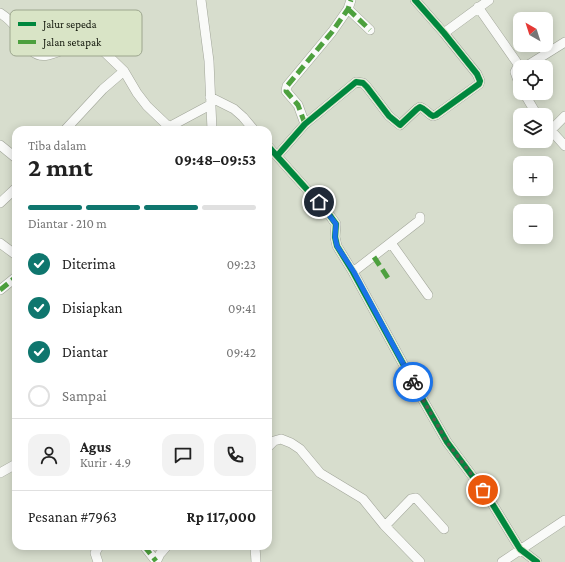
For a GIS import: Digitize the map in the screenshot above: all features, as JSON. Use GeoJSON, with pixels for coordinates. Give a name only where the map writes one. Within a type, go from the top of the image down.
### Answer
{"type":"FeatureCollection","features":[{"type":"Feature","properties":{"kind":"street"},"geometry":{"type":"LineString","coordinates":[[201,0],[209,61],[212,126]]}},
{"type":"Feature","properties":{"kind":"street"},"geometry":{"type":"LineString","coordinates":[[305,124],[298,106],[287,92],[287,86],[332,32],[348,9],[351,0]]}},
{"type":"Feature","properties":{"kind":"street"},"geometry":{"type":"LineString","coordinates":[[277,156],[305,124],[358,82],[367,87],[389,116],[401,125],[416,109],[420,107],[430,115],[436,115],[480,82],[477,74],[415,0]]}},
{"type":"Feature","properties":{"kind":"street"},"geometry":{"type":"LineString","coordinates":[[444,33],[489,0]]}},
{"type":"Feature","properties":{"kind":"street"},"geometry":{"type":"LineString","coordinates":[[478,7],[514,60]]}},
{"type":"Feature","properties":{"kind":"street"},"geometry":{"type":"LineString","coordinates":[[348,9],[370,30]]}},
{"type":"Feature","properties":{"kind":"street"},"geometry":{"type":"LineString","coordinates":[[0,13],[10,22]]}},
{"type":"Feature","properties":{"kind":"street"},"geometry":{"type":"LineString","coordinates":[[536,60],[565,42]]}},
{"type":"Feature","properties":{"kind":"street"},"geometry":{"type":"LineString","coordinates":[[108,56],[124,71],[137,93],[166,126]]}},
{"type":"Feature","properties":{"kind":"street"},"geometry":{"type":"LineString","coordinates":[[69,126],[102,89],[124,71]]}},
{"type":"Feature","properties":{"kind":"street"},"geometry":{"type":"LineString","coordinates":[[171,126],[210,101]]}},
{"type":"Feature","properties":{"kind":"street"},"geometry":{"type":"LineString","coordinates":[[210,101],[234,109],[251,126]]}},
{"type":"Feature","properties":{"kind":"street"},"geometry":{"type":"LineString","coordinates":[[553,124],[565,116]]}},
{"type":"Feature","properties":{"kind":"street"},"geometry":{"type":"LineString","coordinates":[[553,133],[565,146]]}},
{"type":"Feature","properties":{"kind":"street"},"geometry":{"type":"LineString","coordinates":[[0,145],[12,155]]}},
{"type":"Feature","properties":{"kind":"street"},"geometry":{"type":"LineString","coordinates":[[272,150],[336,224],[335,237],[337,246],[354,272],[418,393],[460,461],[490,500],[520,549],[537,562]]}},
{"type":"Feature","properties":{"kind":"street"},"geometry":{"type":"LineString","coordinates":[[0,203],[12,192]]}},
{"type":"Feature","properties":{"kind":"street"},"geometry":{"type":"LineString","coordinates":[[354,272],[420,220],[420,217]]}},
{"type":"Feature","properties":{"kind":"street"},"geometry":{"type":"LineString","coordinates":[[0,243],[12,252]]}},
{"type":"Feature","properties":{"kind":"street"},"geometry":{"type":"LineString","coordinates":[[391,243],[428,295]]}},
{"type":"Feature","properties":{"kind":"street"},"geometry":{"type":"LineString","coordinates":[[0,290],[12,280]]}},
{"type":"Feature","properties":{"kind":"street"},"geometry":{"type":"LineString","coordinates":[[272,443],[281,439],[291,443],[300,449],[320,473],[363,499],[385,526],[420,562]]}},
{"type":"Feature","properties":{"kind":"street"},"geometry":{"type":"LineString","coordinates":[[0,473],[12,466]]}},
{"type":"Feature","properties":{"kind":"street"},"geometry":{"type":"LineString","coordinates":[[385,526],[411,499],[416,498],[444,529]]}},
{"type":"Feature","properties":{"kind":"street"},"geometry":{"type":"LineString","coordinates":[[502,562],[565,520]]}},
{"type":"Feature","properties":{"kind":"street"},"geometry":{"type":"LineString","coordinates":[[97,550],[95,553],[98,562]]}},
{"type":"Feature","properties":{"kind":"street"},"geometry":{"type":"LineString","coordinates":[[147,550],[156,562],[164,550]]}},
{"type":"Feature","properties":{"kind":"street"},"geometry":{"type":"LineString","coordinates":[[255,550],[256,562]]}},
{"type":"Feature","properties":{"kind":"marked path"},"geometry":{"type":"LineString","coordinates":[[305,124],[298,105],[286,91],[287,86],[332,32],[348,9],[351,0]]}},
{"type":"Feature","properties":{"kind":"marked path"},"geometry":{"type":"LineString","coordinates":[[348,9],[370,30]]}},
{"type":"Feature","properties":{"kind":"marked path"},"geometry":{"type":"LineString","coordinates":[[374,257],[388,278]]}},
{"type":"Feature","properties":{"kind":"marked path"},"geometry":{"type":"LineString","coordinates":[[0,290],[12,280]]}},
{"type":"Feature","properties":{"kind":"marked path"},"geometry":{"type":"LineString","coordinates":[[147,550],[156,561]]}},
{"type":"Feature","properties":{"kind":"cycle path"},"geometry":{"type":"LineString","coordinates":[[277,156],[305,124],[356,82],[363,83],[389,116],[400,125],[420,107],[433,116],[436,115],[479,84],[480,81],[477,74],[415,0]]}},
{"type":"Feature","properties":{"kind":"cycle path"},"geometry":{"type":"LineString","coordinates":[[272,150],[336,224],[335,237],[337,246],[353,272],[447,442],[490,500],[520,549],[537,562]]}},
{"type":"Feature","properties":{"kind":"way so far"},"geometry":{"type":"LineString","coordinates":[[413,382],[447,442],[483,490]]}},
{"type":"Feature","properties":{"kind":"route"},"geometry":{"type":"LineString","coordinates":[[319,202],[336,224],[335,237],[337,246],[354,272],[413,382]]}}]}
